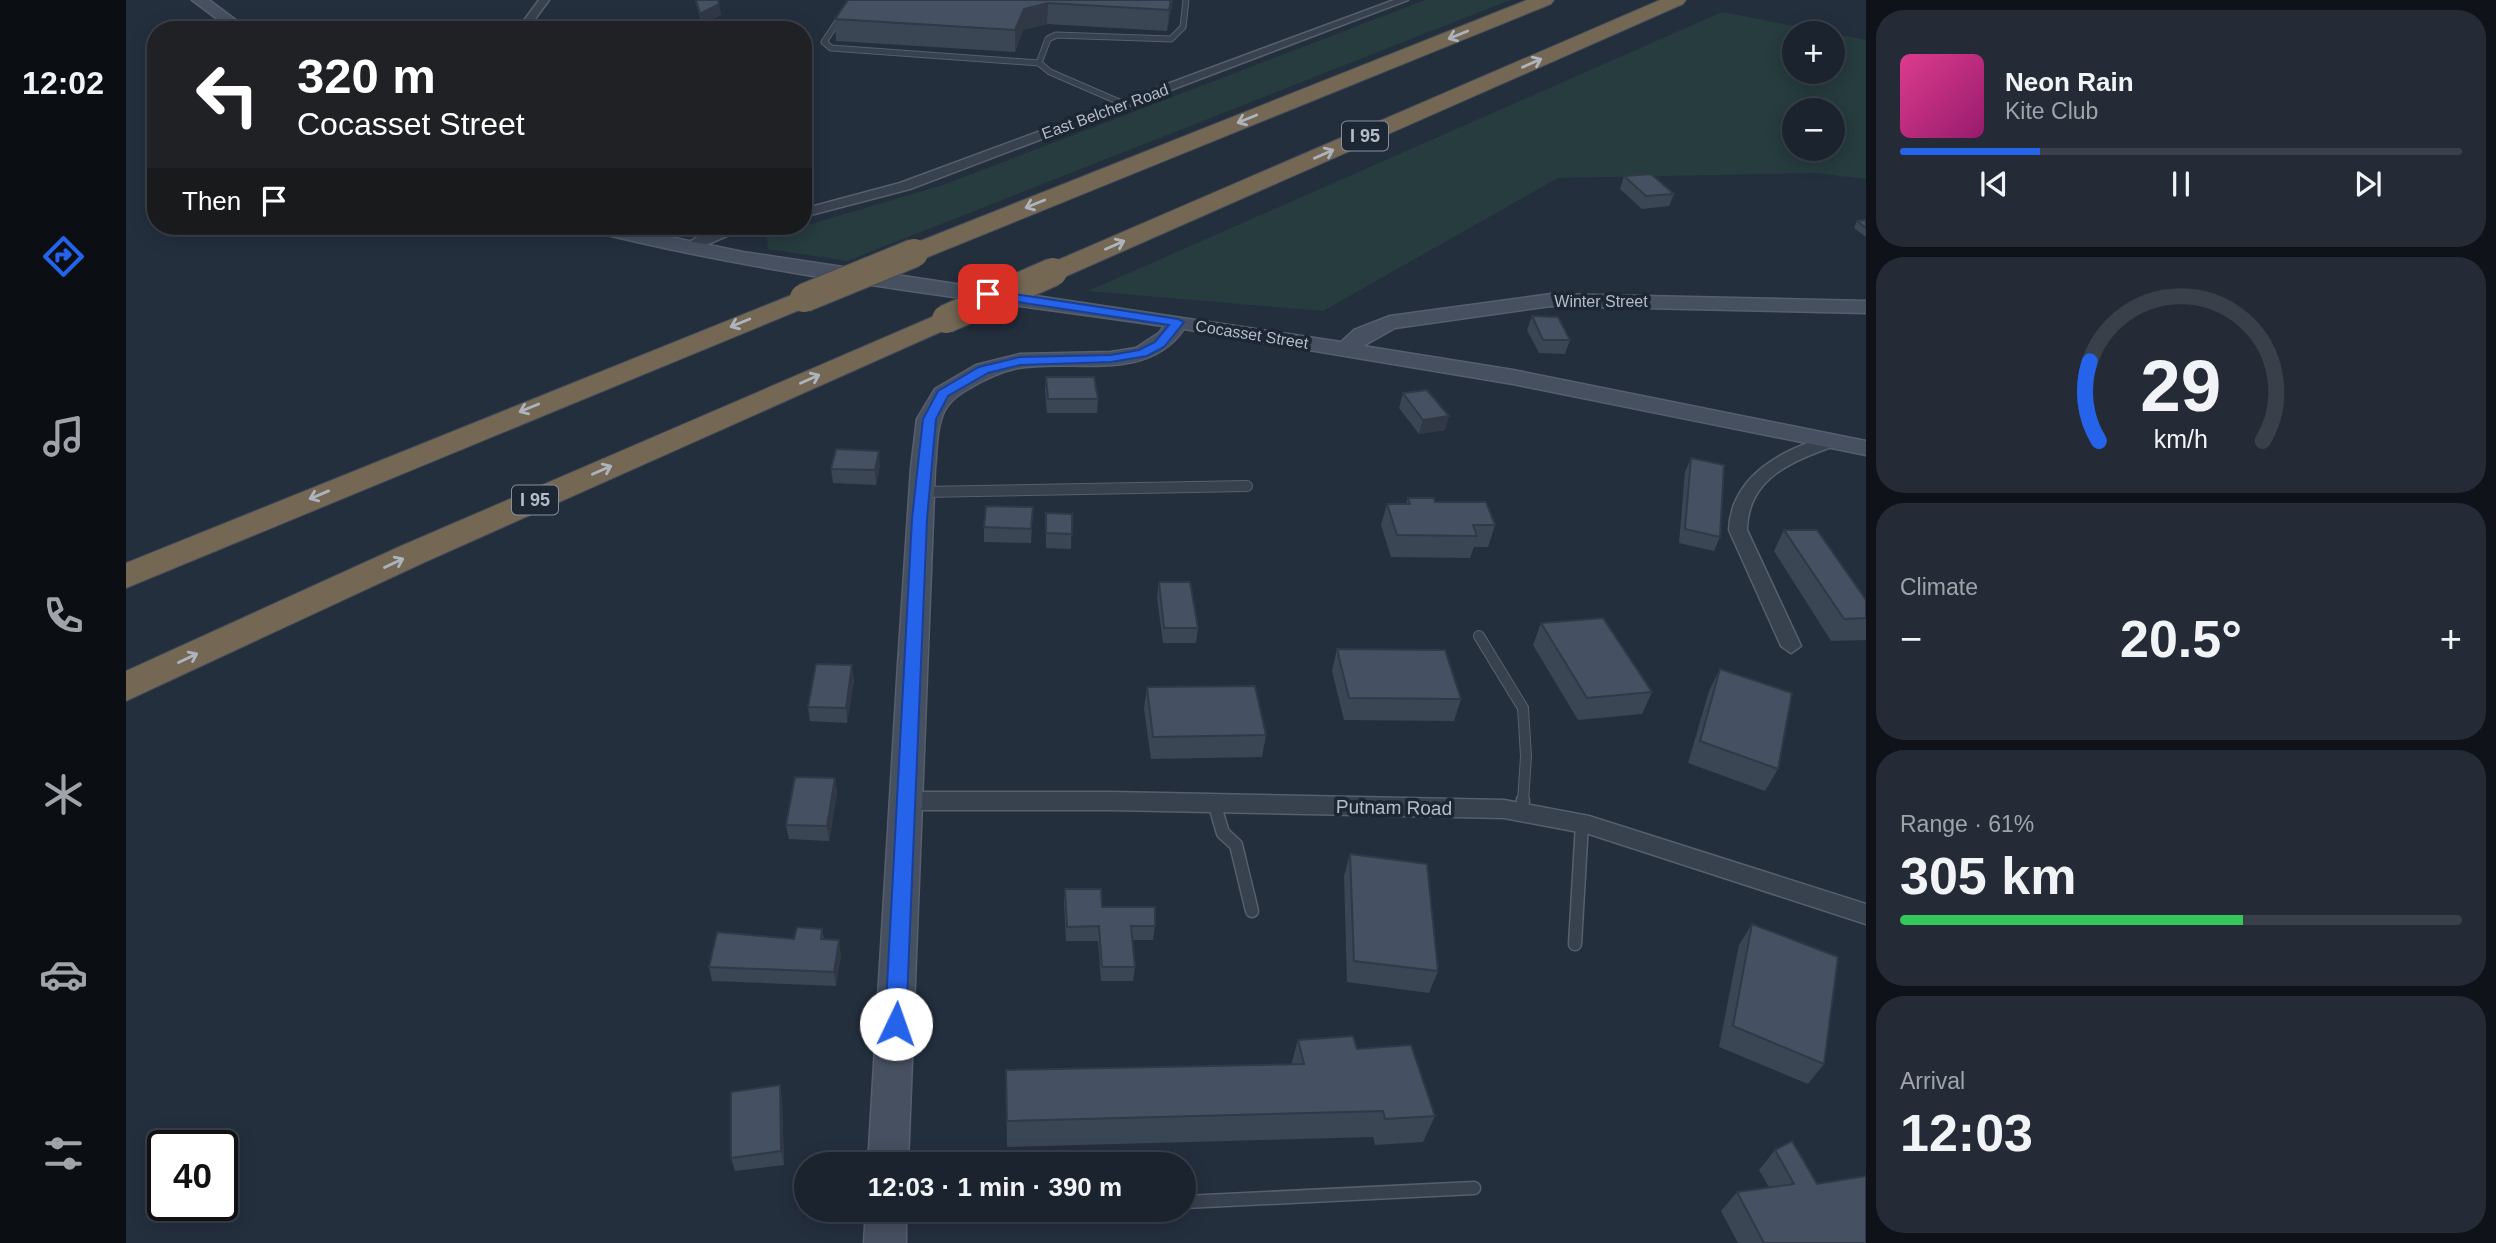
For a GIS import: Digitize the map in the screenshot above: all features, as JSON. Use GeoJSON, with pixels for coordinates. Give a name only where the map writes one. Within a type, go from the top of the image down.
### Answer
{"type":"FeatureCollection","features":[{"type":"Feature","properties":{"kind":"highway"},"geometry":{"type":"LineString","coordinates":[[126,576],[914,253],[1544,0]]}},
{"type":"Feature","properties":{"kind":"highway","name":"I 95"},"geometry":{"type":"LineString","coordinates":[[126,687],[436,544],[1676,0]]}},
{"type":"Feature","properties":{"kind":"street"},"geometry":{"type":"LineString","coordinates":[[199,0],[229,21]]}},
{"type":"Feature","properties":{"kind":"street"},"geometry":{"type":"LineString","coordinates":[[529,21],[544,0]]}},
{"type":"Feature","properties":{"kind":"street","name":"East Belcher Road"},"geometry":{"type":"LineString","coordinates":[[812,211],[898,189],[1403,0]]}},
{"type":"Feature","properties":{"kind":"street","name":"Cocasset Street"},"geometry":{"type":"LineString","coordinates":[[632,235],[687,248],[1178,322],[1575,388],[1866,448]]}},
{"type":"Feature","properties":{"kind":"street"},"geometry":{"type":"LineString","coordinates":[[687,248],[711,235]]}},
{"type":"Feature","properties":{"kind":"street","name":"Winter Street"},"geometry":{"type":"LineString","coordinates":[[1347,349],[1362,335],[1390,322],[1551,300],[1866,307]]}},
{"type":"Feature","properties":{"kind":"street"},"geometry":{"type":"LineString","coordinates":[[889,1152],[921,492],[929,419],[943,394],[952,387],[1000,364],[1111,359],[1142,354],[1160,344],[1178,322]]}},
{"type":"Feature","properties":{"kind":"street"},"geometry":{"type":"LineString","coordinates":[[1791,646],[1738,530],[1736,516],[1741,501],[1762,474],[1831,441]]}},
{"type":"Feature","properties":{"kind":"street","name":"Putnam Road"},"geometry":{"type":"LineString","coordinates":[[907,802],[1214,803],[1504,809],[1582,824],[1866,914]]}},
{"type":"Feature","properties":{"kind":"street"},"geometry":{"type":"LineString","coordinates":[[884,1243],[885,1222]]}},
{"type":"Feature","properties":{"kind":"lane"},"geometry":{"type":"LineString","coordinates":[[852,0],[824,42],[831,48],[1039,63],[1050,72],[1124,104]]}},
{"type":"Feature","properties":{"kind":"lane"},"geometry":{"type":"LineString","coordinates":[[1039,63],[1052,35],[1164,41],[1176,38],[1182,33],[1186,0]]}},
{"type":"Feature","properties":{"kind":"lane"},"geometry":{"type":"LineString","coordinates":[[921,492],[1247,486]]}},
{"type":"Feature","properties":{"kind":"lane"},"geometry":{"type":"LineString","coordinates":[[1479,636],[1523,708],[1526,755],[1522,812]]}},
{"type":"Feature","properties":{"kind":"lane"},"geometry":{"type":"LineString","coordinates":[[1214,803],[1223,833],[1236,845],[1252,911]]}},
{"type":"Feature","properties":{"kind":"lane"},"geometry":{"type":"LineString","coordinates":[[1574,944],[1582,824]]}},
{"type":"Feature","properties":{"kind":"lane"},"geometry":{"type":"LineString","coordinates":[[1196,1201],[1474,1188]]}},
{"type":"Feature","properties":{"kind":"green space"},"geometry":{"type":"Polygon","coordinates":[[[1425,0],[1510,0],[847,261],[768,249],[767,237],[812,235],[812,224],[946,184],[1425,0]]]}},
{"type":"Feature","properties":{"kind":"green space"},"geometry":{"type":"Polygon","coordinates":[[[1722,12],[1782,24],[1782,84],[1845,84],[1845,36],[1866,40],[1866,179],[1816,173],[1558,178],[1323,311],[1088,291],[1722,12]]]}},
{"type":"Feature","properties":{"kind":"building"},"geometry":{"type":"Polygon","coordinates":[[[696,0],[718,0],[719,4],[700,14],[696,0]]]}},
{"type":"Feature","properties":{"kind":"building"},"geometry":{"type":"Polygon","coordinates":[[[848,0],[1171,0],[1169,10],[1048,3],[1024,9],[1015,30],[835,19],[848,0]]]}},
{"type":"Feature","properties":{"kind":"building"},"geometry":{"type":"Polygon","coordinates":[[[1651,174],[1674,194],[1646,196],[1624,176],[1651,174]]]}},
{"type":"Feature","properties":{"kind":"building"},"geometry":{"type":"Polygon","coordinates":[[[1866,220],[1866,228],[1857,221],[1866,220]]]}},
{"type":"Feature","properties":{"kind":"building"},"geometry":{"type":"Polygon","coordinates":[[[1532,316],[1558,317],[1570,340],[1543,340],[1532,316]]]}},
{"type":"Feature","properties":{"kind":"building"},"geometry":{"type":"Polygon","coordinates":[[[1046,377],[1094,377],[1098,399],[1048,399],[1046,377]]]}},
{"type":"Feature","properties":{"kind":"building"},"geometry":{"type":"Polygon","coordinates":[[[1427,390],[1449,416],[1423,420],[1403,393],[1427,390]]]}},
{"type":"Feature","properties":{"kind":"building"},"geometry":{"type":"Polygon","coordinates":[[[836,449],[879,451],[875,470],[831,469],[836,449]]]}},
{"type":"Feature","properties":{"kind":"building"},"geometry":{"type":"Polygon","coordinates":[[[1691,458],[1724,465],[1720,537],[1685,529],[1691,458]]]}},
{"type":"Feature","properties":{"kind":"building"},"geometry":{"type":"Polygon","coordinates":[[[1408,498],[1434,498],[1435,502],[1486,502],[1495,525],[1473,525],[1477,536],[1397,535],[1387,504],[1410,504],[1408,498]]]}},
{"type":"Feature","properties":{"kind":"building"},"geometry":{"type":"Polygon","coordinates":[[[986,506],[1033,507],[1031,529],[984,527],[986,506]]]}},
{"type":"Feature","properties":{"kind":"building"},"geometry":{"type":"Polygon","coordinates":[[[1046,513],[1072,514],[1072,534],[1046,533],[1046,513]]]}},
{"type":"Feature","properties":{"kind":"building"},"geometry":{"type":"Polygon","coordinates":[[[1784,530],[1817,530],[1866,600],[1866,618],[1844,619],[1784,530]]]}},
{"type":"Feature","properties":{"kind":"building"},"geometry":{"type":"Polygon","coordinates":[[[1159,582],[1190,582],[1198,628],[1164,628],[1159,582]]]}},
{"type":"Feature","properties":{"kind":"building"},"geometry":{"type":"Polygon","coordinates":[[[1603,618],[1652,692],[1587,698],[1541,623],[1603,618]]]}},
{"type":"Feature","properties":{"kind":"building"},"geometry":{"type":"Polygon","coordinates":[[[1337,649],[1445,650],[1461,699],[1349,698],[1337,649]]]}},
{"type":"Feature","properties":{"kind":"building"},"geometry":{"type":"Polygon","coordinates":[[[816,664],[852,665],[846,708],[808,707],[816,664]]]}},
{"type":"Feature","properties":{"kind":"building"},"geometry":{"type":"Polygon","coordinates":[[[1720,669],[1792,693],[1778,769],[1700,741],[1720,669]]]}},
{"type":"Feature","properties":{"kind":"building"},"geometry":{"type":"Polygon","coordinates":[[[1255,686],[1266,735],[1153,737],[1147,687],[1255,686]]]}},
{"type":"Feature","properties":{"kind":"building"},"geometry":{"type":"Polygon","coordinates":[[[795,777],[835,778],[827,826],[786,825],[795,777]]]}},
{"type":"Feature","properties":{"kind":"building"},"geometry":{"type":"Polygon","coordinates":[[[1350,854],[1427,864],[1438,971],[1354,961],[1350,854]]]}},
{"type":"Feature","properties":{"kind":"building"},"geometry":{"type":"Polygon","coordinates":[[[1065,889],[1101,889],[1102,907],[1155,907],[1155,926],[1131,926],[1135,967],[1102,967],[1099,926],[1067,927],[1065,889]]]}},
{"type":"Feature","properties":{"kind":"building"},"geometry":{"type":"Polygon","coordinates":[[[1752,924],[1838,957],[1824,1064],[1733,1026],[1752,924]]]}},
{"type":"Feature","properties":{"kind":"building"},"geometry":{"type":"Polygon","coordinates":[[[797,927],[822,929],[821,939],[839,940],[834,972],[709,967],[717,932],[794,939],[797,927]]]}},
{"type":"Feature","properties":{"kind":"building"},"geometry":{"type":"Polygon","coordinates":[[[1353,1036],[1357,1049],[1411,1045],[1435,1116],[1385,1119],[1383,1111],[1007,1121],[1006,1070],[1304,1064],[1298,1040],[1353,1036]]]}},
{"type":"Feature","properties":{"kind":"building"},"geometry":{"type":"Polygon","coordinates":[[[780,1085],[781,1151],[731,1158],[731,1092],[780,1085]]]}},
{"type":"Feature","properties":{"kind":"building"},"geometry":{"type":"Polygon","coordinates":[[[1792,1141],[1817,1184],[1866,1176],[1866,1243],[1764,1243],[1737,1192],[1794,1184],[1775,1150],[1792,1141]]]}},
{"type":"Feature","properties":{"kind":"route"},"geometry":{"type":"LineString","coordinates":[[896,1024],[912,664],[923,468],[929,419],[943,394],[984,370],[1020,361],[1111,359],[1142,354],[1167,338],[1178,322],[988,294]]}}]}
